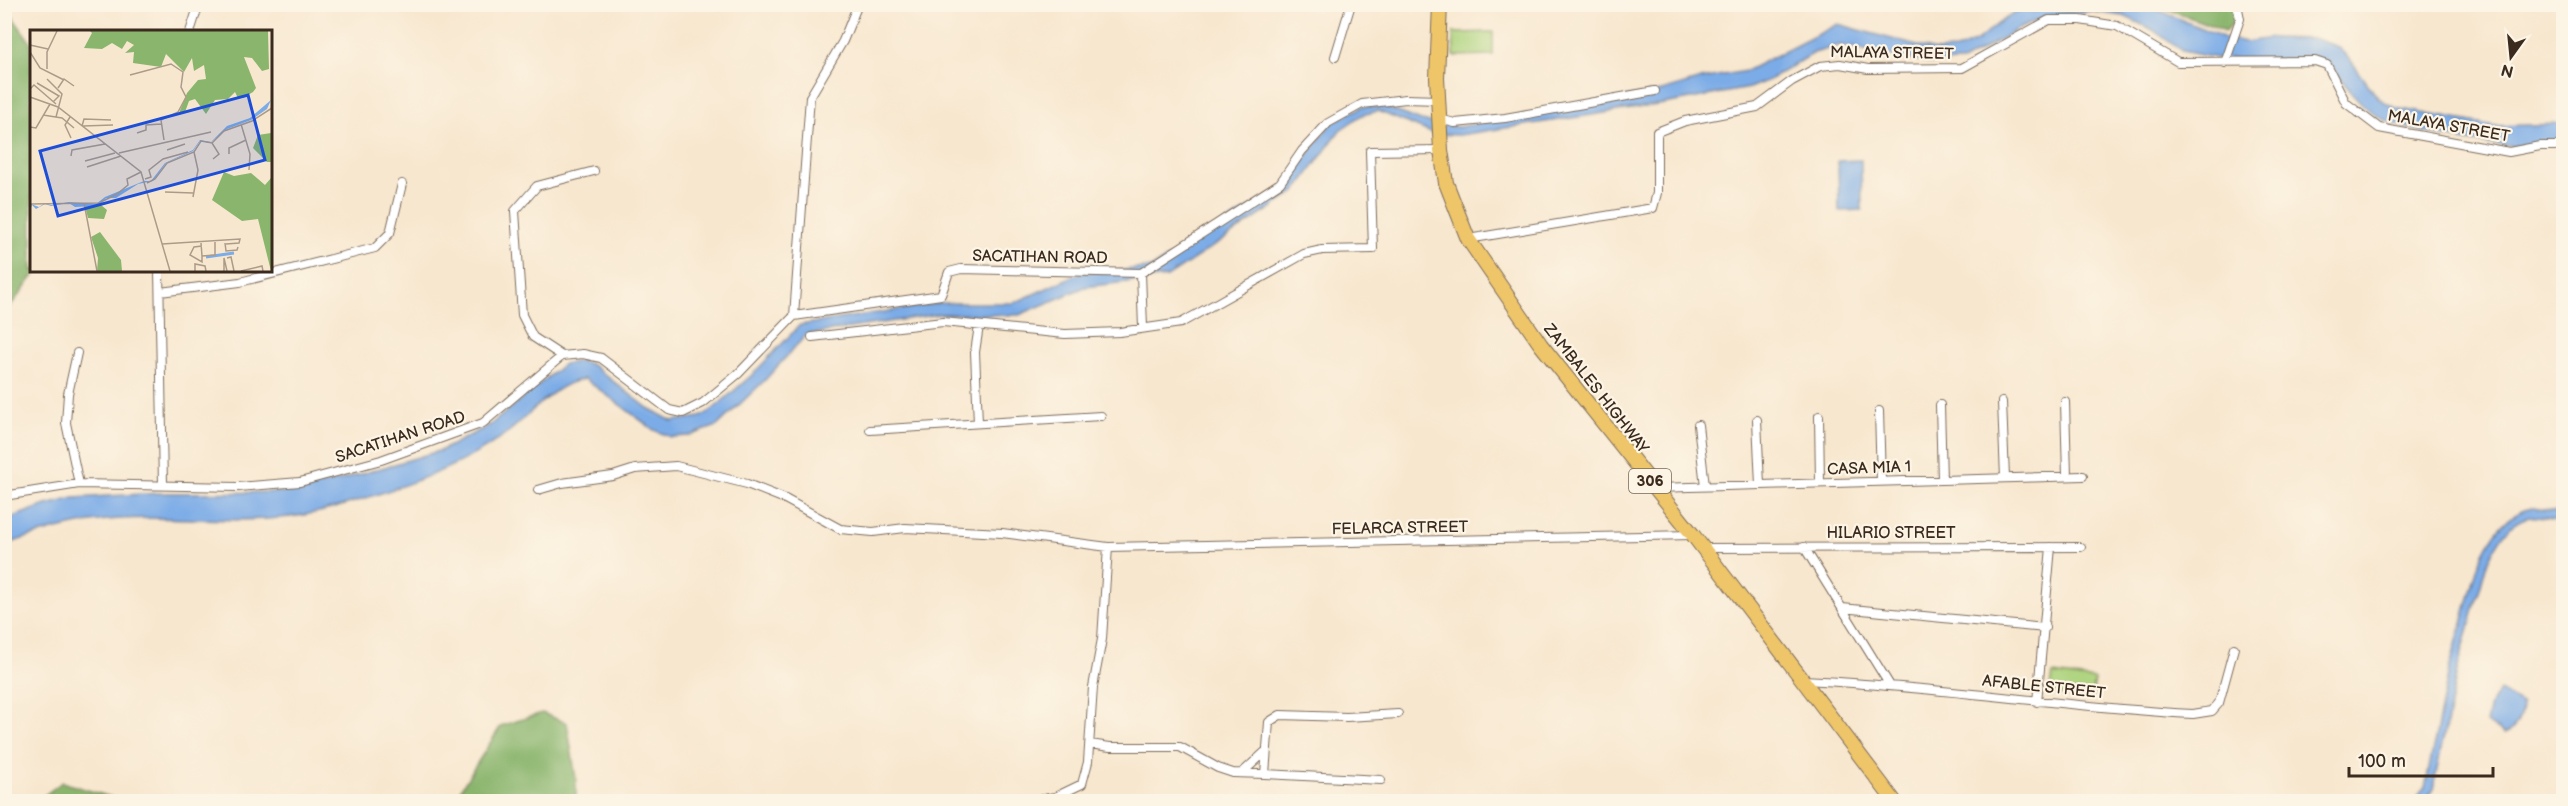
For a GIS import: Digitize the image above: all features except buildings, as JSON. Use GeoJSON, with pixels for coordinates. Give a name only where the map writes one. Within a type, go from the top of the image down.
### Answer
{"type":"FeatureCollection","features":[{"type":"Feature","properties":{"kind":"main road","name":"ZAMBALES HIGHWAY"},"geometry":{"type":"LineString","coordinates":[[1440,4],[1438,100],[1441,146],[1446,183],[1468,239],[1541,345],[1692,535],[1895,801]]}},
{"type":"Feature","properties":{"kind":"street"},"geometry":{"type":"LineString","coordinates":[[190,30],[199,4]]}},
{"type":"Feature","properties":{"kind":"street"},"geometry":{"type":"LineString","coordinates":[[594,171],[537,186],[515,211],[522,315],[533,337],[562,356],[584,354],[601,358],[669,410],[683,413],[702,403],[738,374],[794,316],[810,97],[843,41],[858,4]]}},
{"type":"Feature","properties":{"kind":"street"},"geometry":{"type":"LineString","coordinates":[[1335,57],[1351,4]]}},
{"type":"Feature","properties":{"kind":"street"},"geometry":{"type":"LineString","coordinates":[[2225,63],[2240,19],[2237,4]]}},
{"type":"Feature","properties":{"kind":"street","name":"MALAYA STREET"},"geometry":{"type":"LineString","coordinates":[[1468,239],[1653,208],[1657,193],[1658,132],[1686,121],[1757,107],[1792,81],[1820,66],[1840,64],[1868,69],[1962,68],[2049,20],[2080,20],[2117,26],[2178,62],[2315,61],[2327,65],[2346,103],[2379,128],[2509,152],[2540,146],[2564,146]]}},
{"type":"Feature","properties":{"kind":"street"},"geometry":{"type":"LineString","coordinates":[[1439,120],[1455,123],[1505,118],[1655,91]]}},
{"type":"Feature","properties":{"kind":"street"},"geometry":{"type":"LineString","coordinates":[[1143,328],[1141,273],[1280,183],[1302,151],[1328,123],[1362,104],[1406,99],[1438,100]]}},
{"type":"Feature","properties":{"kind":"street"},"geometry":{"type":"LineString","coordinates":[[812,337],[934,322],[1065,334],[1181,323],[1304,254],[1322,250],[1373,249],[1370,151],[1441,146]]}},
{"type":"Feature","properties":{"kind":"street"},"geometry":{"type":"LineString","coordinates":[[160,292],[240,282],[375,248],[390,233],[402,184]]}},
{"type":"Feature","properties":{"kind":"street","name":"SACATIHAN ROAD"},"geometry":{"type":"LineString","coordinates":[[794,316],[940,295],[949,272],[961,269],[1141,273]]}},
{"type":"Feature","properties":{"kind":"street"},"geometry":{"type":"LineString","coordinates":[[159,272],[163,485]]}},
{"type":"Feature","properties":{"kind":"street"},"geometry":{"type":"LineString","coordinates":[[978,423],[975,352],[979,326]]}},
{"type":"Feature","properties":{"kind":"street"},"geometry":{"type":"LineString","coordinates":[[77,353],[68,394],[66,423],[79,484]]}},
{"type":"Feature","properties":{"kind":"street","name":"SACATIHAN ROAD"},"geometry":{"type":"LineString","coordinates":[[4,496],[79,484],[238,487],[300,482],[381,460],[483,423],[562,356]]}},
{"type":"Feature","properties":{"kind":"street"},"geometry":{"type":"LineString","coordinates":[[2002,402],[2005,478]]}},
{"type":"Feature","properties":{"kind":"street"},"geometry":{"type":"LineString","coordinates":[[2065,402],[2067,476]]}},
{"type":"Feature","properties":{"kind":"street"},"geometry":{"type":"LineString","coordinates":[[1940,405],[1942,480]]}},
{"type":"Feature","properties":{"kind":"street"},"geometry":{"type":"LineString","coordinates":[[1879,411],[1881,482]]}},
{"type":"Feature","properties":{"kind":"street"},"geometry":{"type":"LineString","coordinates":[[870,430],[1101,416]]}},
{"type":"Feature","properties":{"kind":"street"},"geometry":{"type":"LineString","coordinates":[[1819,416],[1820,483]]}},
{"type":"Feature","properties":{"kind":"street"},"geometry":{"type":"LineString","coordinates":[[1757,420],[1760,485]]}},
{"type":"Feature","properties":{"kind":"street"},"geometry":{"type":"LineString","coordinates":[[1698,425],[1705,486]]}},
{"type":"Feature","properties":{"kind":"street","name":"FELARCA STREET"},"geometry":{"type":"LineString","coordinates":[[538,490],[562,483],[613,476],[635,469],[676,466],[747,484],[785,499],[840,529],[873,532],[905,528],[1002,532],[1108,547],[1692,535]]}},
{"type":"Feature","properties":{"kind":"street","name":"CASA MIA 1"},"geometry":{"type":"LineString","coordinates":[[1655,488],[2083,476]]}},
{"type":"Feature","properties":{"kind":"street"},"geometry":{"type":"LineString","coordinates":[[1028,801],[1054,797],[1082,784],[1090,744],[1093,687],[1102,639],[1108,547]]}},
{"type":"Feature","properties":{"kind":"street"},"geometry":{"type":"LineString","coordinates":[[2037,702],[2051,547]]}},
{"type":"Feature","properties":{"kind":"street","name":"HILARIO STREET"},"geometry":{"type":"LineString","coordinates":[[1702,548],[2081,547]]}},
{"type":"Feature","properties":{"kind":"street"},"geometry":{"type":"LineString","coordinates":[[1804,548],[1889,684]]}},
{"type":"Feature","properties":{"kind":"street"},"geometry":{"type":"LineString","coordinates":[[1842,608],[2045,628]]}},
{"type":"Feature","properties":{"kind":"street","name":"AFABLE STREET"},"geometry":{"type":"LineString","coordinates":[[1804,680],[1889,684],[2037,702],[2193,714],[2212,711],[2220,703],[2234,648]]}},
{"type":"Feature","properties":{"kind":"street"},"geometry":{"type":"LineString","coordinates":[[1265,774],[1269,723],[1280,715],[1347,717],[1398,714]]}},
{"type":"Feature","properties":{"kind":"street"},"geometry":{"type":"LineString","coordinates":[[1090,744],[1110,747],[1180,747],[1218,768],[1242,773],[1380,780]]}},
{"type":"Feature","properties":{"kind":"street"},"geometry":{"type":"LineString","coordinates":[[1242,773],[1265,752]]}},
{"type":"Feature","properties":{"kind":"green space"},"geometry":{"type":"Polygon","coordinates":[[[4,5],[30,42],[30,272],[36,272],[9,308],[4,308],[4,5]]]}},
{"type":"Feature","properties":{"kind":"green space"},"geometry":{"type":"Polygon","coordinates":[[[2157,5],[2232,5],[2235,20],[2226,31],[2157,5]]]}},
{"type":"Feature","properties":{"kind":"green space"},"geometry":{"type":"Polygon","coordinates":[[[1493,32],[1493,55],[1454,56],[1453,33],[1493,32]]]}},
{"type":"Feature","properties":{"kind":"green space"},"geometry":{"type":"Polygon","coordinates":[[[2053,674],[2095,680],[2092,699],[2050,693],[2053,674]]]}},
{"type":"Feature","properties":{"kind":"green space"},"geometry":{"type":"Polygon","coordinates":[[[542,713],[567,723],[576,779],[576,801],[453,801],[501,726],[542,713]]]}},
{"type":"Feature","properties":{"kind":"green space"},"geometry":{"type":"Polygon","coordinates":[[[62,782],[123,801],[37,801],[62,782]]]}},
{"type":"Feature","properties":{"kind":"water"},"geometry":{"type":"Polygon","coordinates":[[[2028,5],[2146,5],[2225,38],[2246,42],[2271,38],[2316,39],[2336,46],[2349,58],[2378,98],[2395,108],[2495,126],[2563,124],[2563,140],[2505,146],[2466,141],[2401,126],[2385,120],[2367,108],[2328,62],[2216,58],[2182,51],[2153,30],[2124,16],[2089,11],[2045,17],[2018,29],[1962,62],[1928,63],[1840,45],[1814,53],[1769,80],[1749,88],[1664,104],[1459,135],[1434,134],[1378,111],[1362,115],[1340,130],[1295,192],[1167,277],[1085,287],[1019,315],[939,314],[806,335],[766,379],[717,426],[689,436],[671,437],[654,430],[585,379],[575,381],[555,391],[512,429],[473,455],[429,476],[338,507],[284,518],[105,520],[61,528],[5,545],[5,520],[74,498],[160,493],[292,492],[442,450],[490,425],[564,364],[581,361],[592,365],[648,408],[672,421],[700,417],[711,411],[752,375],[800,325],[940,303],[1014,303],[1080,273],[1151,268],[1284,187],[1331,123],[1362,107],[1385,107],[1421,121],[1458,127],[1662,91],[1701,79],[1746,71],[1838,24],[1935,51],[1956,50],[1977,41],[2000,22],[2028,5]]]}},
{"type":"Feature","properties":{"kind":"water"},"geometry":{"type":"Polygon","coordinates":[[[1861,160],[1862,210],[1839,211],[1838,161],[1861,160]]]}},
{"type":"Feature","properties":{"kind":"water"},"geometry":{"type":"Polygon","coordinates":[[[2533,508],[2563,513],[2563,521],[2538,517],[2525,518],[2510,527],[2494,550],[2486,566],[2457,671],[2433,789],[2427,801],[2415,801],[2425,788],[2449,670],[2478,565],[2493,537],[2506,521],[2514,515],[2533,508]]]}},
{"type":"Feature","properties":{"kind":"water"},"geometry":{"type":"Polygon","coordinates":[[[2499,691],[2522,704],[2518,722],[2512,730],[2504,734],[2486,723],[2490,705],[2499,691]]]}}]}
